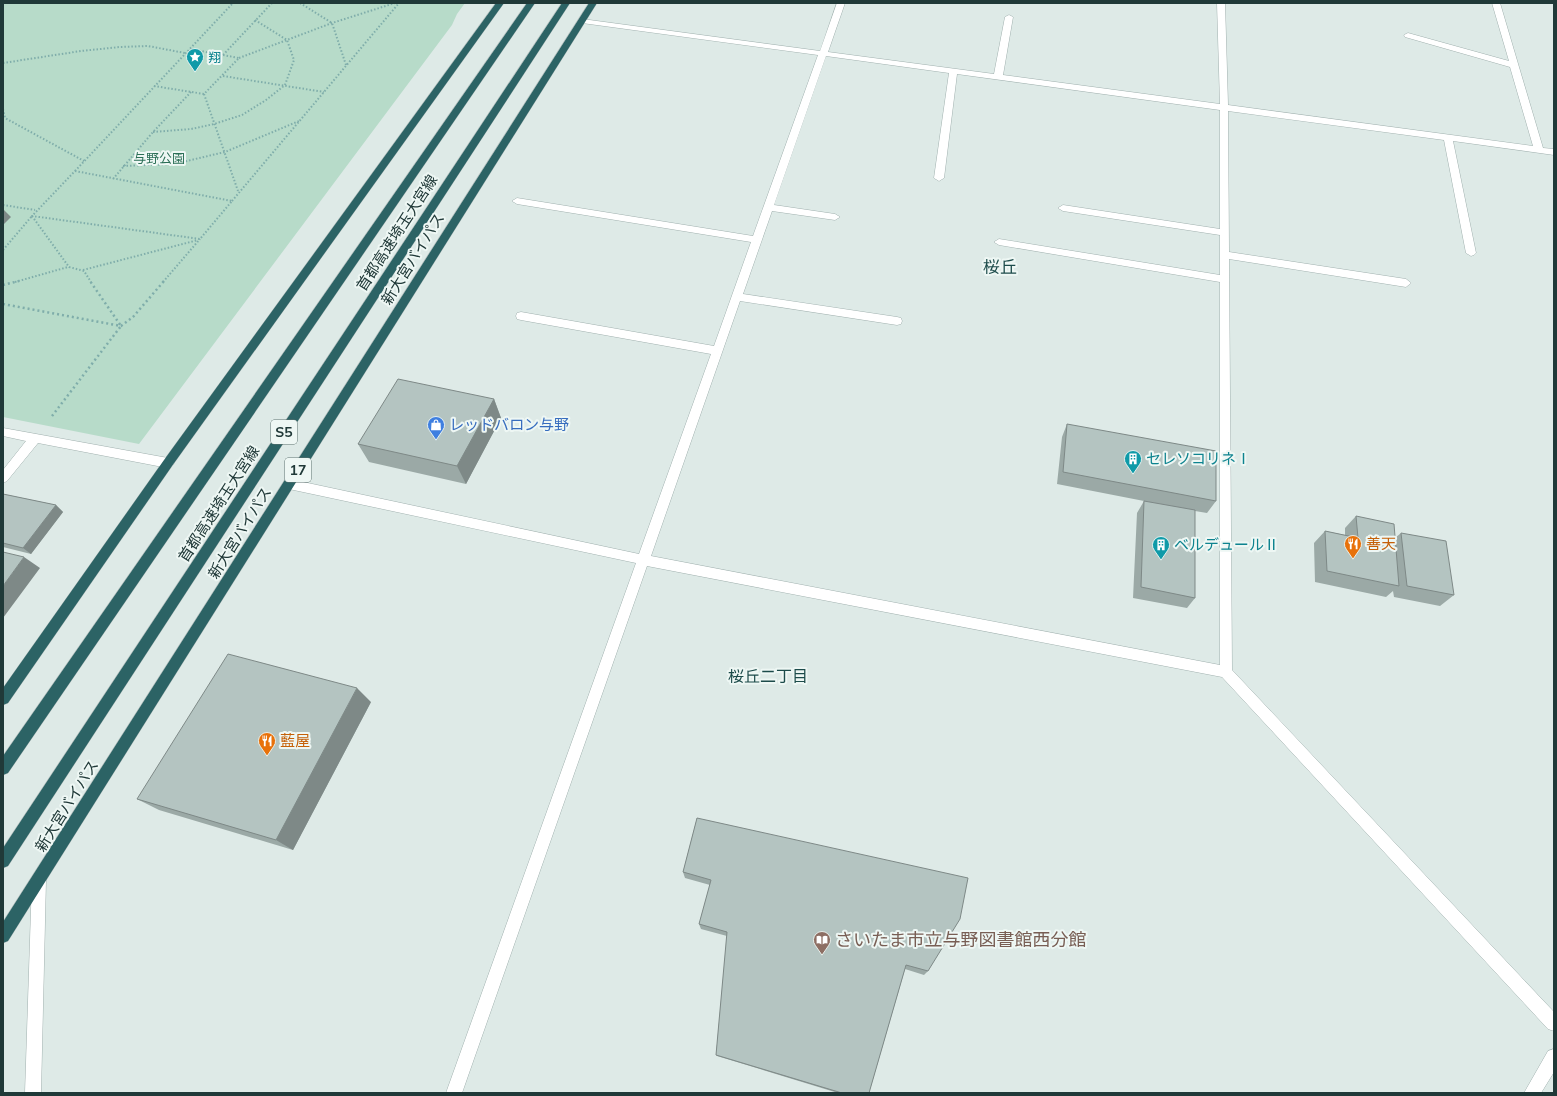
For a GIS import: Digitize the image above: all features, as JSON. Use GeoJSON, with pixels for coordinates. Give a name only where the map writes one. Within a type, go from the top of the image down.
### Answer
{"type":"FeatureCollection","features":[{"type":"Feature","properties":{"kind":"highway"},"geometry":{"type":"LineString","coordinates":[[3,699],[168,463],[500,3]]}},
{"type":"Feature","properties":{"kind":"highway","name":"首都高速埼玉大宮線"},"geometry":{"type":"LineString","coordinates":[[3,768],[530,3]]}},
{"type":"Feature","properties":{"kind":"highway","name":"首都高速埼玉大宮線"},"geometry":{"type":"LineString","coordinates":[[3,861],[566,3]]}},
{"type":"Feature","properties":{"kind":"highway","name":"新大宮バイパス"},"geometry":{"type":"LineString","coordinates":[[3,936],[593,3]]}},
{"type":"Feature","properties":{"kind":"street"},"geometry":{"type":"LineString","coordinates":[[454,1093],[738,297],[768,207],[841,3]]}},
{"type":"Feature","properties":{"kind":"street"},"geometry":{"type":"LineString","coordinates":[[1221,3],[1224,106],[1225,233],[1226,672]]}},
{"type":"Feature","properties":{"kind":"street"},"geometry":{"type":"LineString","coordinates":[[1496,3],[1539,150]]}},
{"type":"Feature","properties":{"kind":"street"},"geometry":{"type":"LineString","coordinates":[[998,77],[1009,17]]}},
{"type":"Feature","properties":{"kind":"street"},"geometry":{"type":"LineString","coordinates":[[582,21],[1224,106],[1554,152]]}},
{"type":"Feature","properties":{"kind":"street"},"geometry":{"type":"LineString","coordinates":[[1408,35],[1514,64]]}},
{"type":"Feature","properties":{"kind":"street"},"geometry":{"type":"LineString","coordinates":[[939,178],[953,71]]}},
{"type":"Feature","properties":{"kind":"street"},"geometry":{"type":"LineString","coordinates":[[1448,137],[1471,253]]}},
{"type":"Feature","properties":{"kind":"street"},"geometry":{"type":"LineString","coordinates":[[517,201],[757,240]]}},
{"type":"Feature","properties":{"kind":"street"},"geometry":{"type":"LineString","coordinates":[[768,207],[835,217]]}},
{"type":"Feature","properties":{"kind":"street"},"geometry":{"type":"LineString","coordinates":[[1063,208],[1225,233]]}},
{"type":"Feature","properties":{"kind":"street"},"geometry":{"type":"LineString","coordinates":[[999,242],[1225,279]]}},
{"type":"Feature","properties":{"kind":"street"},"geometry":{"type":"LineString","coordinates":[[1225,255],[1406,283]]}},
{"type":"Feature","properties":{"kind":"street"},"geometry":{"type":"LineString","coordinates":[[738,297],[897,320]]}},
{"type":"Feature","properties":{"kind":"street"},"geometry":{"type":"LineString","coordinates":[[521,316],[718,351]]}},
{"type":"Feature","properties":{"kind":"street"},"geometry":{"type":"LineString","coordinates":[[3,432],[168,463]]}},
{"type":"Feature","properties":{"kind":"street"},"geometry":{"type":"LineString","coordinates":[[3,478],[35,438]]}},
{"type":"Feature","properties":{"kind":"street"},"geometry":{"type":"LineString","coordinates":[[289,484],[644,560],[1226,672],[1554,1023]]}},
{"type":"Feature","properties":{"kind":"street"},"geometry":{"type":"LineString","coordinates":[[33,1093],[39,879]]}},
{"type":"Feature","properties":{"kind":"street"},"geometry":{"type":"LineString","coordinates":[[1532,1093],[1554,1057]]}},
{"type":"Feature","properties":{"kind":"path"},"geometry":{"type":"LineString","coordinates":[[3,250],[32,216],[233,3]]}},
{"type":"Feature","properties":{"kind":"path"},"geometry":{"type":"LineString","coordinates":[[223,55],[272,3]]}},
{"type":"Feature","properties":{"kind":"path"},"geometry":{"type":"LineString","coordinates":[[300,3],[311,8],[332,24],[346,66]]}},
{"type":"Feature","properties":{"kind":"path"},"geometry":{"type":"LineString","coordinates":[[204,94],[239,58],[395,3]]}},
{"type":"Feature","properties":{"kind":"path"},"geometry":{"type":"LineString","coordinates":[[35,438],[121,326],[133,318],[399,3]]}},
{"type":"Feature","properties":{"kind":"path"},"geometry":{"type":"LineString","coordinates":[[153,132],[190,129],[214,124],[242,115],[266,100],[284,85],[294,60],[287,40],[255,20]]}},
{"type":"Feature","properties":{"kind":"path"},"geometry":{"type":"LineString","coordinates":[[3,63],[81,51],[120,47],[148,46],[185,54]]}},
{"type":"Feature","properties":{"kind":"path"},"geometry":{"type":"LineString","coordinates":[[190,49],[239,58]]}},
{"type":"Feature","properties":{"kind":"path"},"geometry":{"type":"LineString","coordinates":[[223,76],[324,92]]}},
{"type":"Feature","properties":{"kind":"path"},"geometry":{"type":"LineString","coordinates":[[154,86],[204,94]]}},
{"type":"Feature","properties":{"kind":"path"},"geometry":{"type":"LineString","coordinates":[[113,179],[190,92]]}},
{"type":"Feature","properties":{"kind":"path"},"geometry":{"type":"LineString","coordinates":[[204,94],[239,192]]}},
{"type":"Feature","properties":{"kind":"path"},"geometry":{"type":"LineString","coordinates":[[3,109],[4,118],[84,161]]}},
{"type":"Feature","properties":{"kind":"path"},"geometry":{"type":"LineString","coordinates":[[123,166],[174,164],[225,152],[300,121]]}},
{"type":"Feature","properties":{"kind":"path"},"geometry":{"type":"LineString","coordinates":[[75,171],[232,201]]}},
{"type":"Feature","properties":{"kind":"path"},"geometry":{"type":"LineString","coordinates":[[3,205],[35,210]]}},
{"type":"Feature","properties":{"kind":"path"},"geometry":{"type":"LineString","coordinates":[[32,216],[200,239]]}},
{"type":"Feature","properties":{"kind":"path"},"geometry":{"type":"LineString","coordinates":[[32,216],[68,267]]}},
{"type":"Feature","properties":{"kind":"path"},"geometry":{"type":"LineString","coordinates":[[3,285],[68,267],[84,271],[200,239]]}},
{"type":"Feature","properties":{"kind":"path"},"geometry":{"type":"LineString","coordinates":[[84,271],[121,326]]}},
{"type":"Feature","properties":{"kind":"path"},"geometry":{"type":"LineString","coordinates":[[3,304],[121,326]]}},
{"type":"Feature","properties":{"kind":"green space","name":"与野公園"},"geometry":{"type":"Polygon","coordinates":[[[3,3],[465,3],[457,14],[452,25],[139,444],[3,417],[3,3]]]}},
{"type":"Feature","properties":{"kind":"building","name":"レッドバロン与野"},"geometry":{"type":"Polygon","coordinates":[[[398,379],[494,399],[457,466],[358,444],[398,379]]]}},
{"type":"Feature","properties":{"kind":"building","name":"セレソコリネⅠ"},"geometry":{"type":"Polygon","coordinates":[[[1067,424],[1216,451],[1216,501],[1063,472],[1067,424]]]}},
{"type":"Feature","properties":{"kind":"building"},"geometry":{"type":"Polygon","coordinates":[[[3,494],[56,505],[23,548],[3,543],[3,494]]]}},
{"type":"Feature","properties":{"kind":"building","name":"ベルデュールⅡ"},"geometry":{"type":"Polygon","coordinates":[[[1144,501],[1195,510],[1195,598],[1141,587],[1144,501]]]}},
{"type":"Feature","properties":{"kind":"building"},"geometry":{"type":"Polygon","coordinates":[[[1356,516],[1394,524],[1399,586],[1327,571],[1325,531],[1358,538],[1356,516]]]}},
{"type":"Feature","properties":{"kind":"building"},"geometry":{"type":"Polygon","coordinates":[[[1401,533],[1446,541],[1454,595],[1407,586],[1401,533]]]}},
{"type":"Feature","properties":{"kind":"building"},"geometry":{"type":"Polygon","coordinates":[[[3,552],[24,557],[3,586],[3,552]]]}},
{"type":"Feature","properties":{"kind":"building","name":"藍屋"},"geometry":{"type":"Polygon","coordinates":[[[228,654],[357,688],[276,840],[137,799],[228,654]]]}},
{"type":"Feature","properties":{"kind":"building"},"geometry":{"type":"Polygon","coordinates":[[[697,818],[968,878],[960,919],[928,971],[906,965],[869,1093],[842,1093],[716,1055],[727,932],[699,924],[711,880],[683,872],[697,818]]]}},
{"type":"Feature","properties":{"kind":"place","name":"翔"},"geometry":{"type":"Point","coordinates":[195,72]}},
{"type":"Feature","properties":{"kind":"place","name":"レッドバロン与野"},"geometry":{"type":"Point","coordinates":[436,440]}},
{"type":"Feature","properties":{"kind":"place","name":"セレソコリネⅠ"},"geometry":{"type":"Point","coordinates":[1133,474]}},
{"type":"Feature","properties":{"kind":"place","name":"善天"},"geometry":{"type":"Point","coordinates":[1353,559]}},
{"type":"Feature","properties":{"kind":"place","name":"ベルデュールⅡ"},"geometry":{"type":"Point","coordinates":[1161,560]}},
{"type":"Feature","properties":{"kind":"place","name":"藍屋"},"geometry":{"type":"Point","coordinates":[267,756]}},
{"type":"Feature","properties":{"kind":"place","name":"さいたま市立与野図書館西分館"},"geometry":{"type":"Point","coordinates":[822,955]}},
{"type":"Feature","properties":{"kind":"district","name":"桜丘"},"geometry":{"type":"Point","coordinates":[1000,267]}},
{"type":"Feature","properties":{"kind":"district","name":"桜丘二丁目"},"geometry":{"type":"Point","coordinates":[768,676]}}]}
